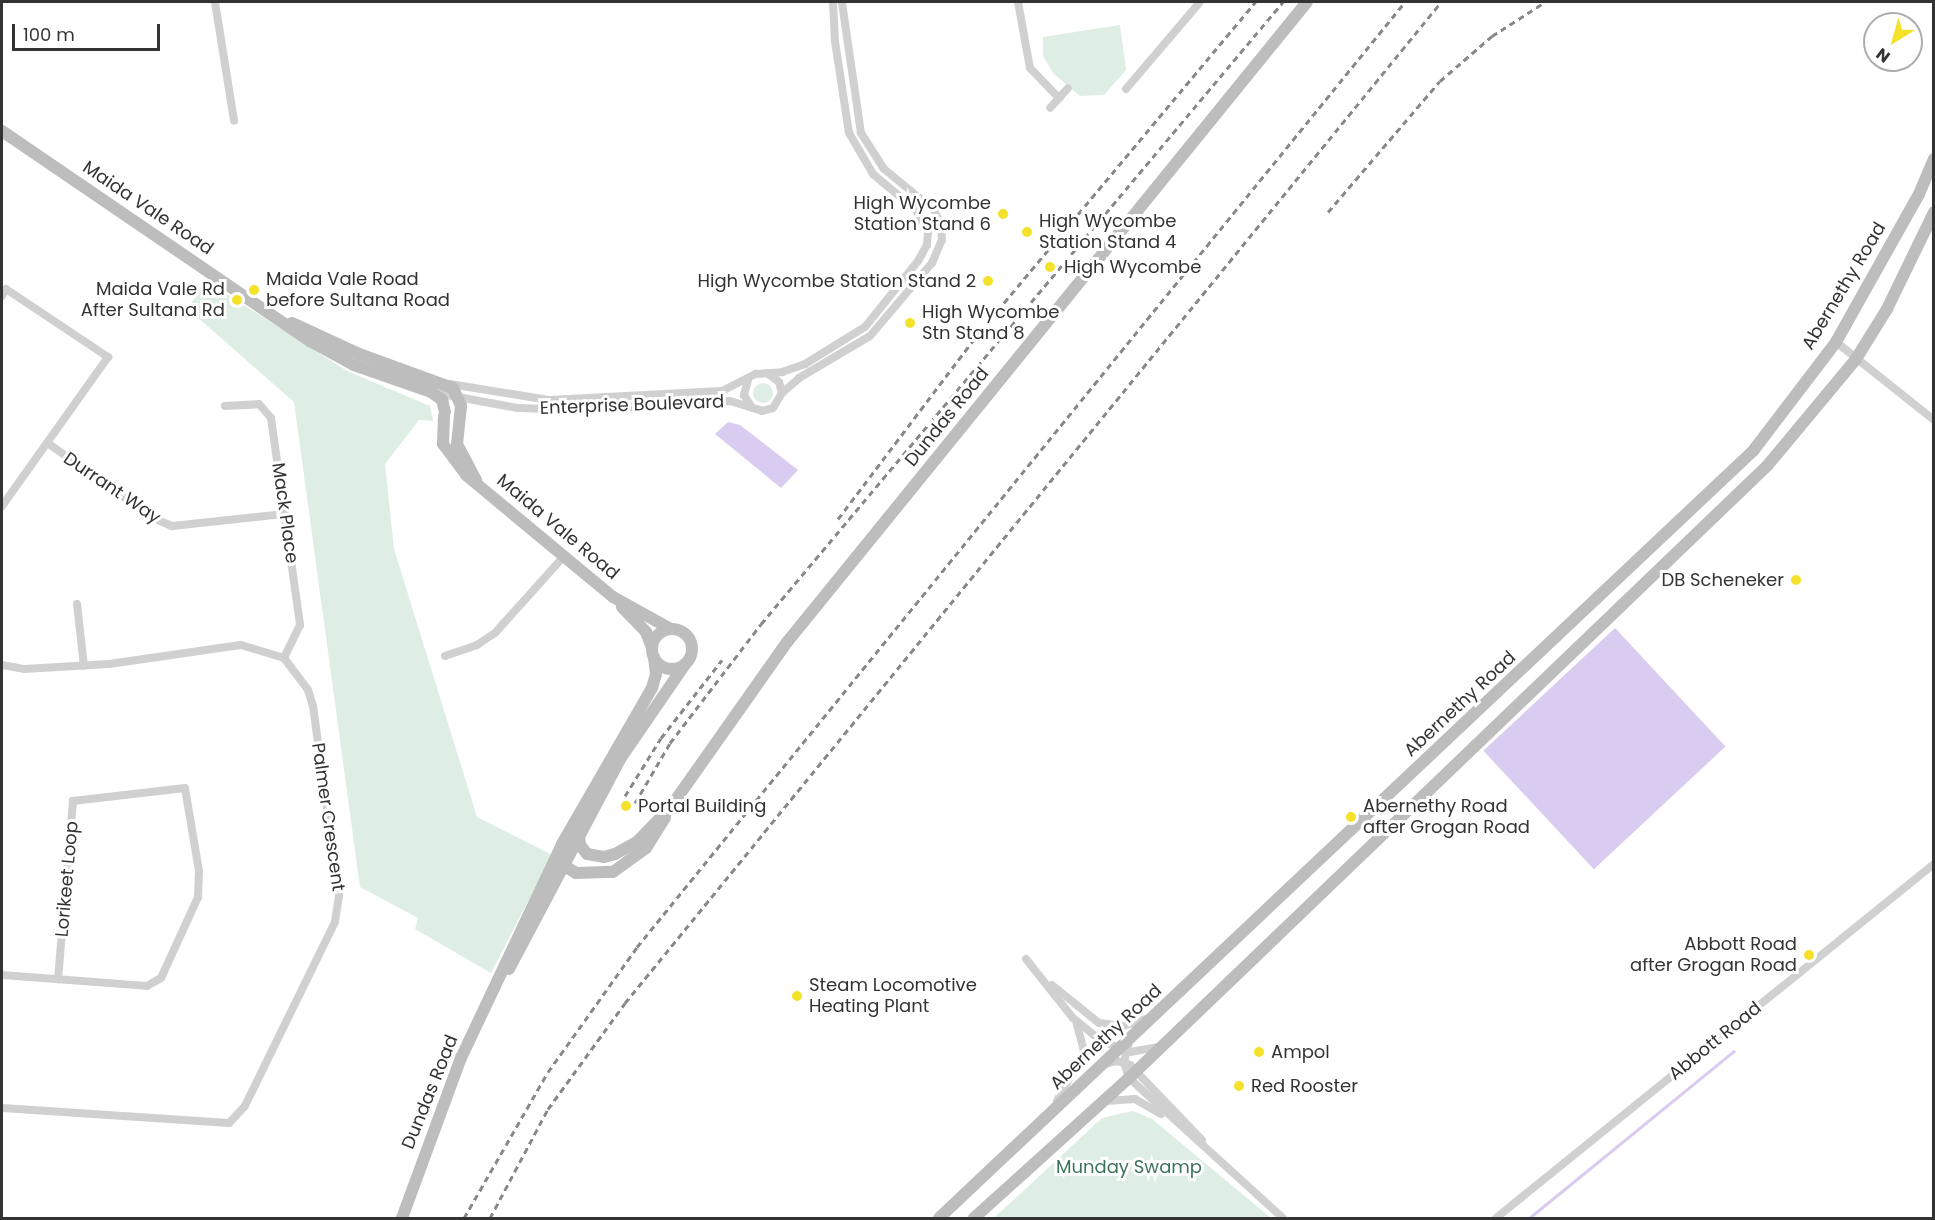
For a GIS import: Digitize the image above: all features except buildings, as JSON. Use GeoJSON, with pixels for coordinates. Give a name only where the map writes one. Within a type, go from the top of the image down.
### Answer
{"type":"FeatureCollection","features":[{"type":"Feature","properties":{"kind":"main road","name":"Dundas Road"},"geometry":{"type":"LineString","coordinates":[[554,886],[605,874],[627,865],[646,848],[670,808],[788,641],[1307,2]]}},
{"type":"Feature","properties":{"kind":"main road","name":"Maida Vale Road"},"geometry":{"type":"LineString","coordinates":[[2,131],[275,314],[329,353],[431,392]]}},
{"type":"Feature","properties":{"kind":"main road","name":"Abernethy Road"},"geometry":{"type":"LineString","coordinates":[[939,1218],[1101,1066],[1122,1054],[1137,1032],[1753,451],[1836,342],[1919,194],[1934,159]]}},
{"type":"Feature","properties":{"kind":"main road"},"geometry":{"type":"LineString","coordinates":[[975,1218],[1133,1074],[1741,493],[1856,359],[1887,309],[1934,212]]}},
{"type":"Feature","properties":{"kind":"main road","name":"Maida Vale Road"},"geometry":{"type":"LineString","coordinates":[[275,314],[376,361],[443,382],[459,394],[457,444],[478,483]]}},
{"type":"Feature","properties":{"kind":"main road"},"geometry":{"type":"LineString","coordinates":[[431,392],[442,400],[445,414]]}},
{"type":"Feature","properties":{"kind":"main road","name":"Maida Vale Road"},"geometry":{"type":"LineString","coordinates":[[445,414],[442,437],[446,451],[456,466],[613,597],[646,632],[653,654],[655,681],[648,706]]}},
{"type":"Feature","properties":{"kind":"main road","name":"Maida Vale Road"},"geometry":{"type":"LineString","coordinates":[[613,597],[689,638],[693,651],[687,663]]}},
{"type":"Feature","properties":{"kind":"main road"},"geometry":{"type":"LineString","coordinates":[[671,629],[660,633],[653,654],[668,668],[687,663]]}},
{"type":"Feature","properties":{"kind":"main road"},"geometry":{"type":"LineString","coordinates":[[648,706],[687,663]]}},
{"type":"Feature","properties":{"kind":"main road","name":"Dundas Road"},"geometry":{"type":"LineString","coordinates":[[402,1218],[446,1093],[499,982],[511,951],[562,859],[579,834],[648,706]]}},
{"type":"Feature","properties":{"kind":"main road","name":"Dundas Road"},"geometry":{"type":"LineString","coordinates":[[499,982],[518,957],[554,886],[562,859],[596,781],[648,706]]}},
{"type":"Feature","properties":{"kind":"main road","name":"Dundas Road"},"geometry":{"type":"LineString","coordinates":[[562,859],[626,850],[670,808]]}},
{"type":"Feature","properties":{"kind":"main road"},"geometry":{"type":"LineString","coordinates":[[579,834],[581,848],[593,856]]}},
{"type":"Feature","properties":{"kind":"main road","name":"Dundas Road"},"geometry":{"type":"LineString","coordinates":[[562,859],[576,873],[605,874]]}},
{"type":"Feature","properties":{"kind":"street"},"geometry":{"type":"LineString","coordinates":[[215,2],[234,120]]}},
{"type":"Feature","properties":{"kind":"street","name":"Enterprise Boulevard"},"geometry":{"type":"LineString","coordinates":[[459,394],[549,400],[604,400],[722,391],[766,373],[805,364],[858,333],[918,261],[928,237],[923,217],[873,174],[849,132],[835,41],[833,2]]}},
{"type":"Feature","properties":{"kind":"street","name":"Enterprise Boulevard"},"geometry":{"type":"LineString","coordinates":[[459,394],[476,402],[578,410],[730,401],[752,408],[773,408],[782,393],[799,378],[870,336],[932,263],[942,240],[941,224],[934,210],[884,170],[861,133],[842,2]]}},
{"type":"Feature","properties":{"kind":"street"},"geometry":{"type":"LineString","coordinates":[[1018,2],[1030,68],[1059,98]]}},
{"type":"Feature","properties":{"kind":"street"},"geometry":{"type":"LineString","coordinates":[[1126,89],[1200,2]]}},
{"type":"Feature","properties":{"kind":"street"},"geometry":{"type":"LineString","coordinates":[[1050,108],[1068,88]]}},
{"type":"Feature","properties":{"kind":"street","name":"Durrant Way"},"geometry":{"type":"LineString","coordinates":[[2,296],[6,289],[108,357],[49,444],[2,506]]}},
{"type":"Feature","properties":{"kind":"street"},"geometry":{"type":"LineString","coordinates":[[1836,342],[1934,420]]}},
{"type":"Feature","properties":{"kind":"street"},"geometry":{"type":"LineString","coordinates":[[766,373],[779,382],[782,393]]}},
{"type":"Feature","properties":{"kind":"street","name":"Enterprise Boulevard"},"geometry":{"type":"LineString","coordinates":[[748,380],[744,395],[752,408]]}},
{"type":"Feature","properties":{"kind":"street","name":"Maida Vale Road"},"geometry":{"type":"LineString","coordinates":[[431,392],[459,394]]}},
{"type":"Feature","properties":{"kind":"street"},"geometry":{"type":"LineString","coordinates":[[445,414],[459,394]]}},
{"type":"Feature","properties":{"kind":"street","name":"Mack Place"},"geometry":{"type":"LineString","coordinates":[[225,406],[252,402],[269,411],[300,625],[284,658]]}},
{"type":"Feature","properties":{"kind":"street"},"geometry":{"type":"LineString","coordinates":[[458,419],[465,407],[476,402]]}},
{"type":"Feature","properties":{"kind":"street","name":"Durrant Way"},"geometry":{"type":"LineString","coordinates":[[49,444],[153,518],[172,526],[285,514]]}},
{"type":"Feature","properties":{"kind":"street"},"geometry":{"type":"LineString","coordinates":[[446,656],[477,645],[495,633],[564,556]]}},
{"type":"Feature","properties":{"kind":"street"},"geometry":{"type":"LineString","coordinates":[[77,604],[84,666]]}},
{"type":"Feature","properties":{"kind":"street"},"geometry":{"type":"LineString","coordinates":[[2,665],[24,669],[84,666],[241,645],[284,658]]}},
{"type":"Feature","properties":{"kind":"street","name":"Palmer Crescent"},"geometry":{"type":"LineString","coordinates":[[2,1108],[229,1123],[239,1116],[339,907],[313,706],[302,680],[284,658]]}},
{"type":"Feature","properties":{"kind":"street","name":"Lorikeet Loop"},"geometry":{"type":"LineString","coordinates":[[2,975],[147,986],[161,978],[198,897],[199,871],[185,788],[73,801],[58,979]]}},
{"type":"Feature","properties":{"kind":"street","name":"Abbott Road"},"geometry":{"type":"LineString","coordinates":[[1496,1218],[1934,864]]}},
{"type":"Feature","properties":{"kind":"street"},"geometry":{"type":"LineString","coordinates":[[1163,1008],[1131,1025],[1099,1023],[1077,1009],[1026,959],[1073,1017],[1122,1054],[1133,1074],[1180,1128]]}},
{"type":"Feature","properties":{"kind":"street"},"geometry":{"type":"LineString","coordinates":[[1045,1119],[1079,1067],[1084,1051],[1073,1017]]}},
{"type":"Feature","properties":{"kind":"street"},"geometry":{"type":"LineString","coordinates":[[1122,1054],[1146,1052],[1166,1042]]}},
{"type":"Feature","properties":{"kind":"street"},"geometry":{"type":"LineString","coordinates":[[1133,1074],[1221,1161],[1283,1218]]}},
{"type":"Feature","properties":{"kind":"street"},"geometry":{"type":"LineString","coordinates":[[1093,1110],[1118,1098],[1135,1099],[1180,1128],[1221,1161]]}},
{"type":"Feature","properties":{"kind":"green space"},"geometry":{"type":"Polygon","coordinates":[[[1120,25],[1126,70],[1104,95],[1080,96],[1054,74],[1043,56],[1043,37],[1120,25]]]}},
{"type":"Feature","properties":{"kind":"green space"},"geometry":{"type":"Polygon","coordinates":[[[205,280],[347,371],[430,406],[433,421],[419,420],[385,464],[394,549],[477,817],[552,855],[491,973],[415,929],[418,918],[360,887],[294,402],[188,309],[205,280]]]}},
{"type":"Feature","properties":{"kind":"green space"},"geometry":{"type":"Polygon","coordinates":[[[763,383],[770,386],[773,393],[770,400],[763,403],[756,400],[753,393],[756,386],[763,383]]]}},
{"type":"Feature","properties":{"kind":"green space","name":"Munday Swamp"},"geometry":{"type":"Polygon","coordinates":[[[1133,1111],[1152,1119],[1271,1218],[994,1218],[1102,1118],[1133,1111]]]}},
{"type":"Feature","properties":{"kind":"shaded area"},"geometry":{"type":"Polygon","coordinates":[[[728,422],[740,425],[798,470],[781,488],[715,434],[728,422]]]}},
{"type":"Feature","properties":{"kind":"shaded area"},"geometry":{"type":"Polygon","coordinates":[[[1615,628],[1725,746],[1594,869],[1483,751],[1615,628]]]}},
{"type":"Feature","properties":{"kind":"waterway"},"geometry":{"type":"LineString","coordinates":[[1529,1218],[1734,1051]]}},
{"type":"Feature","properties":{"kind":"railway"},"geometry":{"type":"LineString","coordinates":[[838,519],[977,335],[1255,2]]}},
{"type":"Feature","properties":{"kind":"railway"},"geometry":{"type":"LineString","coordinates":[[635,803],[670,743],[761,624],[1283,2]]}},
{"type":"Feature","properties":{"kind":"railway"},"geometry":{"type":"LineString","coordinates":[[464,1218],[548,1072],[637,947],[1405,2]]}},
{"type":"Feature","properties":{"kind":"railway"},"geometry":{"type":"LineString","coordinates":[[490,1218],[548,1109],[625,1003],[1441,2]]}},
{"type":"Feature","properties":{"kind":"railway"},"geometry":{"type":"LineString","coordinates":[[1328,212],[1440,81],[1492,36],[1545,2]]}},
{"type":"Feature","properties":{"kind":"railway"},"geometry":{"type":"LineString","coordinates":[[625,796],[661,738],[722,660]]}},
{"type":"Feature","properties":{"kind":"place","name":"High Wycombe Station Stand 6"},"geometry":{"type":"Point","coordinates":[1003,214]}},
{"type":"Feature","properties":{"kind":"place","name":"High Wycombe Station Stand 4"},"geometry":{"type":"Point","coordinates":[1027,232]}},
{"type":"Feature","properties":{"kind":"place","name":"High Wycombe"},"geometry":{"type":"Point","coordinates":[1050,267]}},
{"type":"Feature","properties":{"kind":"place","name":"High Wycombe Station Stand 2"},"geometry":{"type":"Point","coordinates":[988,281]}},
{"type":"Feature","properties":{"kind":"place","name":"Maida Vale Road before Sultana Road"},"geometry":{"type":"Point","coordinates":[254,290]}},
{"type":"Feature","properties":{"kind":"place","name":"Maida Vale Rd After Sultana Rd"},"geometry":{"type":"Point","coordinates":[237,300]}},
{"type":"Feature","properties":{"kind":"place","name":"High Wycombe Stn Stand 8"},"geometry":{"type":"Point","coordinates":[910,323]}},
{"type":"Feature","properties":{"kind":"place","name":"DB Scheneker"},"geometry":{"type":"Point","coordinates":[1796,580]}},
{"type":"Feature","properties":{"kind":"place","name":"Portal Building"},"geometry":{"type":"Point","coordinates":[626,806]}},
{"type":"Feature","properties":{"kind":"place","name":"Abernethy Road after Grogan Road"},"geometry":{"type":"Point","coordinates":[1351,817]}},
{"type":"Feature","properties":{"kind":"place","name":"Abbott Road after Grogan Road"},"geometry":{"type":"Point","coordinates":[1809,955]}},
{"type":"Feature","properties":{"kind":"place","name":"Steam Locomotive Heating Plant"},"geometry":{"type":"Point","coordinates":[797,996]}},
{"type":"Feature","properties":{"kind":"place","name":"Ampol"},"geometry":{"type":"Point","coordinates":[1259,1052]}},
{"type":"Feature","properties":{"kind":"place","name":"Red Rooster"},"geometry":{"type":"Point","coordinates":[1239,1086]}}]}
